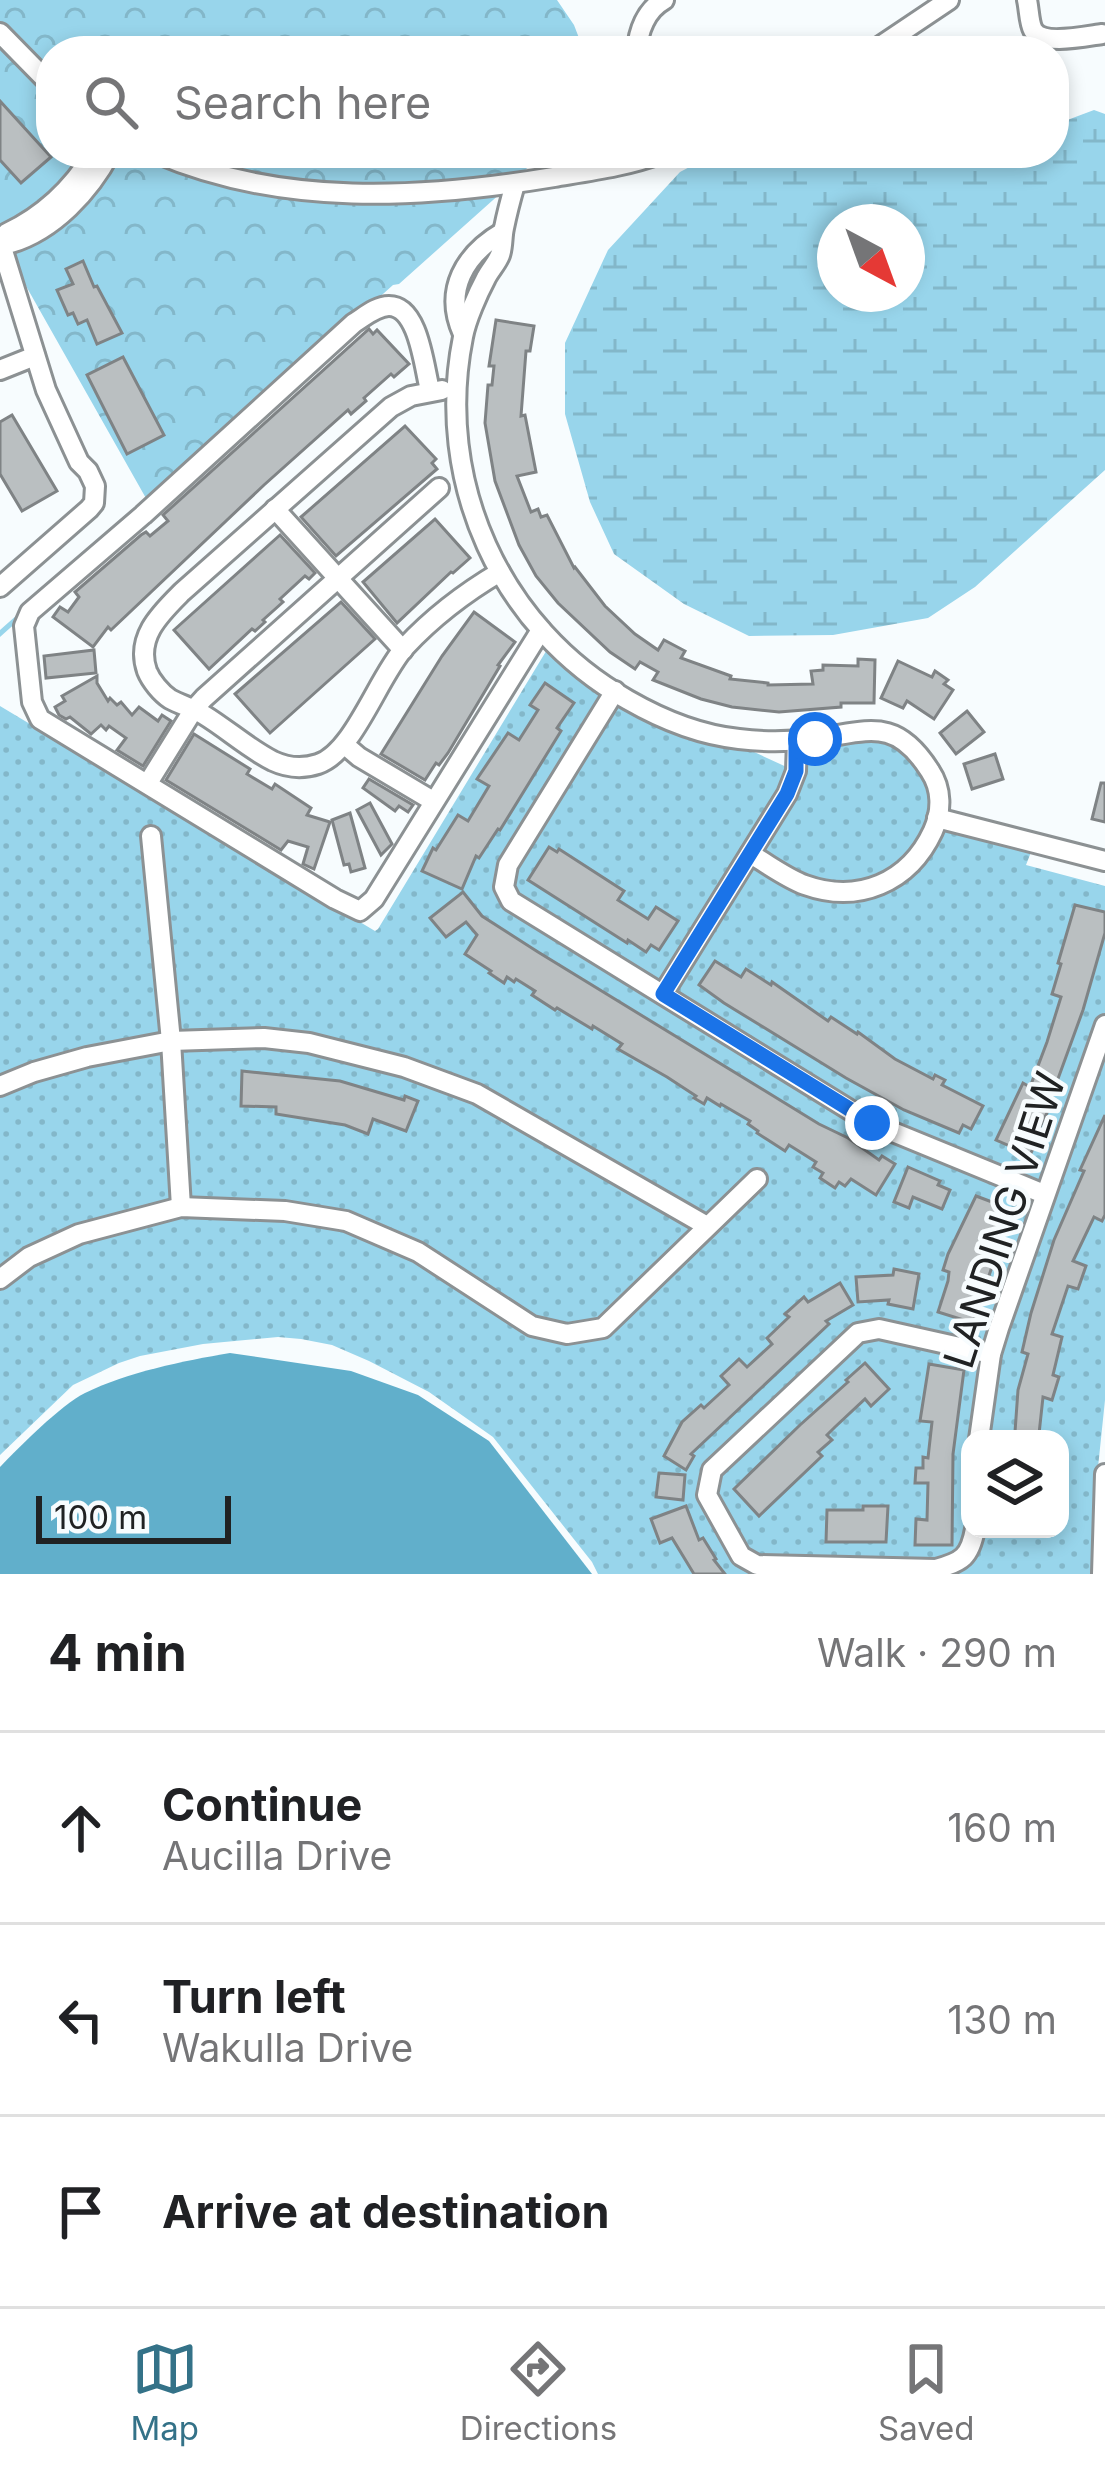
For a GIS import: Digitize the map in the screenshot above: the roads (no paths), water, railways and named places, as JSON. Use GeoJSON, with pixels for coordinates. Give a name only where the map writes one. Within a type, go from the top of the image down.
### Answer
{"type":"FeatureCollection","features":[{"type":"Feature","properties":{"kind":"street"},"geometry":{"type":"LineString","coordinates":[[639,36],[655,5],[664,0]]}},
{"type":"Feature","properties":{"kind":"street"},"geometry":{"type":"LineString","coordinates":[[895,36],[950,0]]}},
{"type":"Feature","properties":{"kind":"street"},"geometry":{"type":"LineString","coordinates":[[1028,0],[1033,30],[1039,36]]}},
{"type":"Feature","properties":{"kind":"street"},"geometry":{"type":"LineString","coordinates":[[0,33],[36,70]]}},
{"type":"Feature","properties":{"kind":"street"},"geometry":{"type":"LineString","coordinates":[[1069,37],[1102,34]]}},
{"type":"Feature","properties":{"kind":"street"},"geometry":{"type":"LineString","coordinates":[[0,587],[89,509],[96,494],[93,478],[79,461],[46,390],[2,241],[64,194],[83,168]]}},
{"type":"Feature","properties":{"kind":"street"},"geometry":{"type":"LineString","coordinates":[[2,241],[25,239],[61,215],[100,168]]}},
{"type":"Feature","properties":{"kind":"street"},"geometry":{"type":"LineString","coordinates":[[195,168],[304,192],[421,192],[515,184],[602,168]]}},
{"type":"Feature","properties":{"kind":"street"},"geometry":{"type":"LineString","coordinates":[[515,184],[500,254],[463,334],[458,454],[482,538],[541,630],[567,657],[628,700],[697,730],[772,742],[878,729],[901,739],[935,777],[940,798],[926,845],[895,877],[871,889],[837,894],[801,884],[750,854]]}},
{"type":"Feature","properties":{"kind":"street"},"geometry":{"type":"LineString","coordinates":[[463,334],[455,302],[458,279],[468,259],[503,232]]}},
{"type":"Feature","properties":{"kind":"street"},"geometry":{"type":"LineString","coordinates":[[456,292],[478,297]]}},
{"type":"Feature","properties":{"kind":"street"},"geometry":{"type":"LineString","coordinates":[[430,390],[405,312],[391,306],[354,323],[26,617],[32,701],[40,718],[360,911],[374,899],[541,630]]}},
{"type":"Feature","properties":{"kind":"street"},"geometry":{"type":"LineString","coordinates":[[0,370],[35,356]]}},
{"type":"Feature","properties":{"kind":"street"},"geometry":{"type":"LineString","coordinates":[[458,389],[430,390],[391,407],[182,592],[151,622],[145,644],[146,669],[171,700],[194,709],[274,761],[299,768],[322,764],[345,745],[403,650],[431,622],[500,572]]}},
{"type":"Feature","properties":{"kind":"street"},"geometry":{"type":"LineString","coordinates":[[148,783],[194,709],[440,488]]}},
{"type":"Feature","properties":{"kind":"street"},"geometry":{"type":"LineString","coordinates":[[275,509],[403,650]]}},
{"type":"Feature","properties":{"kind":"street"},"geometry":{"type":"LineString","coordinates":[[615,691],[508,865],[504,887],[515,905],[872,1123],[1044,1194]]}},
{"type":"Feature","properties":{"kind":"street"},"geometry":{"type":"LineString","coordinates":[[663,994],[787,794],[796,771],[796,740]]}},
{"type":"Feature","properties":{"kind":"street"},"geometry":{"type":"LineString","coordinates":[[345,745],[433,801]]}},
{"type":"Feature","properties":{"kind":"street"},"geometry":{"type":"LineString","coordinates":[[937,818],[1105,861]]}},
{"type":"Feature","properties":{"kind":"street"},"geometry":{"type":"LineString","coordinates":[[151,836],[181,1208]]}},
{"type":"Feature","properties":{"kind":"street","name":"LANDING VIEW"},"geometry":{"type":"LineString","coordinates":[[980,1430],[992,1354],[1018,1266],[1105,1025]]}},
{"type":"Feature","properties":{"kind":"street"},"geometry":{"type":"LineString","coordinates":[[0,1086],[87,1057],[171,1041],[264,1038],[309,1042],[404,1067],[477,1094],[707,1226]]}},
{"type":"Feature","properties":{"kind":"street"},"geometry":{"type":"LineString","coordinates":[[0,1279],[29,1257],[80,1234],[181,1208],[285,1211],[346,1221],[418,1252],[532,1326],[567,1334],[603,1328],[757,1179]]}},
{"type":"Feature","properties":{"kind":"street"},"geometry":{"type":"LineString","coordinates":[[973,1538],[958,1563],[936,1569],[757,1565],[741,1556],[707,1495],[712,1470],[858,1333],[879,1329],[992,1354]]}},
{"type":"Feature","properties":{"kind":"street"},"geometry":{"type":"LineString","coordinates":[[1102,1574],[1105,1474]]}}]}
